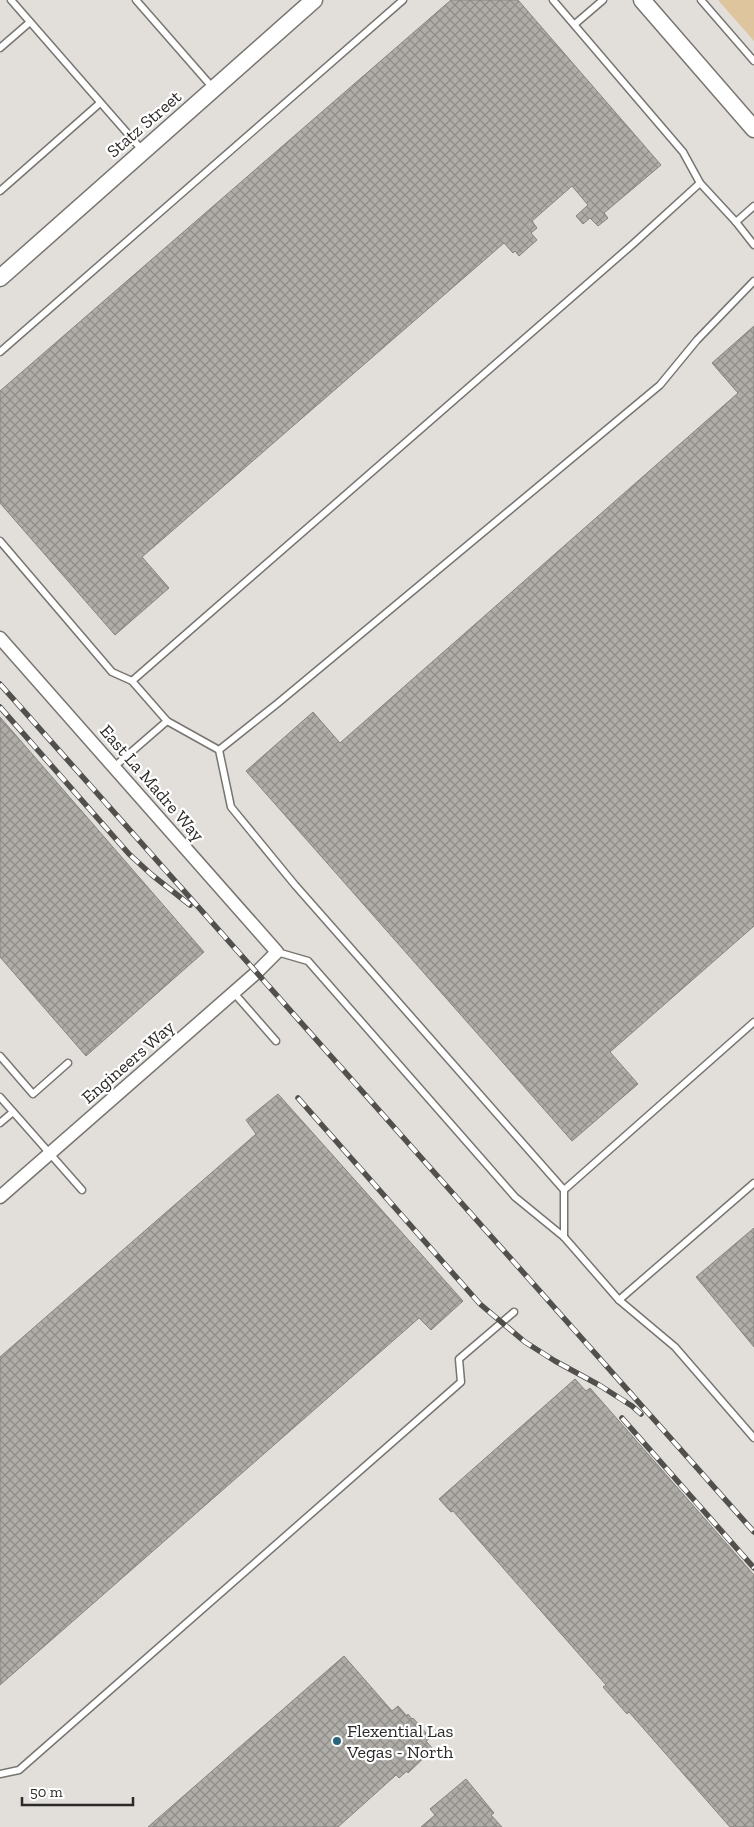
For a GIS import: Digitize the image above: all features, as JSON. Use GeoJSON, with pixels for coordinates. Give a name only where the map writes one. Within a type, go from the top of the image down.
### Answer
{"type":"FeatureCollection","features":[{"type":"Feature","properties":{"kind":"street","name":"Statz Street"},"geometry":{"type":"LineString","coordinates":[[0,278],[314,0]]}},
{"type":"Feature","properties":{"kind":"street"},"geometry":{"type":"LineString","coordinates":[[642,0],[754,129]]}},
{"type":"Feature","properties":{"kind":"street","name":"East La Madre Way"},"geometry":{"type":"LineString","coordinates":[[0,638],[277,952]]}},
{"type":"Feature","properties":{"kind":"street","name":"Engineers Way"},"geometry":{"type":"LineString","coordinates":[[0,1197],[234,993],[277,952]]}},
{"type":"Feature","properties":{"kind":"lane"},"geometry":{"type":"LineString","coordinates":[[11,0],[143,151]]}},
{"type":"Feature","properties":{"kind":"lane"},"geometry":{"type":"LineString","coordinates":[[136,0],[214,89]]}},
{"type":"Feature","properties":{"kind":"lane"},"geometry":{"type":"LineString","coordinates":[[1,349],[403,0]]}},
{"type":"Feature","properties":{"kind":"lane"},"geometry":{"type":"LineString","coordinates":[[553,0],[683,152],[700,183],[736,222],[754,245]]}},
{"type":"Feature","properties":{"kind":"lane"},"geometry":{"type":"LineString","coordinates":[[575,24],[603,0]]}},
{"type":"Feature","properties":{"kind":"lane"},"geometry":{"type":"LineString","coordinates":[[701,0],[754,61]]}},
{"type":"Feature","properties":{"kind":"lane"},"geometry":{"type":"LineString","coordinates":[[0,48],[30,22]]}},
{"type":"Feature","properties":{"kind":"lane"},"geometry":{"type":"LineString","coordinates":[[0,190],[100,103]]}},
{"type":"Feature","properties":{"kind":"lane"},"geometry":{"type":"LineString","coordinates":[[132,681],[633,244],[700,183]]}},
{"type":"Feature","properties":{"kind":"lane"},"geometry":{"type":"LineString","coordinates":[[736,222],[754,206]]}},
{"type":"Feature","properties":{"kind":"lane"},"geometry":{"type":"LineString","coordinates":[[219,750],[660,385],[697,340],[754,281]]}},
{"type":"Feature","properties":{"kind":"lane"},"geometry":{"type":"LineString","coordinates":[[0,541],[112,672],[132,681],[167,721],[219,750],[231,807],[295,885],[564,1190],[564,1237]]}},
{"type":"Feature","properties":{"kind":"lane"},"geometry":{"type":"LineString","coordinates":[[114,767],[167,721]]}},
{"type":"Feature","properties":{"kind":"lane"},"geometry":{"type":"LineString","coordinates":[[277,952],[308,961],[515,1197],[564,1237],[619,1300],[675,1347],[754,1438]]}},
{"type":"Feature","properties":{"kind":"lane"},"geometry":{"type":"LineString","coordinates":[[234,993],[276,1041]]}},
{"type":"Feature","properties":{"kind":"lane"},"geometry":{"type":"LineString","coordinates":[[564,1190],[754,1022]]}},
{"type":"Feature","properties":{"kind":"lane"},"geometry":{"type":"LineString","coordinates":[[0,1056],[33,1094],[68,1063]]}},
{"type":"Feature","properties":{"kind":"lane"},"geometry":{"type":"LineString","coordinates":[[0,1097],[82,1190]]}},
{"type":"Feature","properties":{"kind":"lane"},"geometry":{"type":"LineString","coordinates":[[0,1123],[13,1112]]}},
{"type":"Feature","properties":{"kind":"lane"},"geometry":{"type":"LineString","coordinates":[[619,1300],[754,1182]]}},
{"type":"Feature","properties":{"kind":"lane"},"geometry":{"type":"LineString","coordinates":[[0,1774],[19,1770],[462,1382],[458,1359],[514,1312]]}},
{"type":"Feature","properties":{"kind":"shaded area"},"geometry":{"type":"Polygon","coordinates":[[[718,0],[754,0],[754,41],[718,0]]]}},
{"type":"Feature","properties":{"kind":"building"},"geometry":{"type":"Polygon","coordinates":[[[451,0],[518,0],[661,165],[604,213],[608,218],[598,226],[590,218],[583,224],[576,216],[588,205],[572,186],[532,221],[537,228],[531,233],[537,240],[519,256],[515,251],[513,253],[504,243],[142,557],[169,588],[115,635],[0,503],[0,391],[451,0]]]}},
{"type":"Feature","properties":{"kind":"building"},"geometry":{"type":"Polygon","coordinates":[[[754,326],[754,926],[610,1052],[638,1084],[572,1141],[246,771],[313,712],[340,743],[738,393],[712,363],[754,326]]]}},
{"type":"Feature","properties":{"kind":"building"},"geometry":{"type":"Polygon","coordinates":[[[0,717],[204,952],[86,1056],[0,957],[0,717]]]}},
{"type":"Feature","properties":{"kind":"building"},"geometry":{"type":"Polygon","coordinates":[[[278,1094],[463,1301],[431,1330],[419,1318],[0,1685],[0,1357],[256,1134],[246,1120],[278,1094]]]}},
{"type":"Feature","properties":{"kind":"building"},"geometry":{"type":"Polygon","coordinates":[[[754,1228],[754,1347],[696,1277],[754,1228]]]}},
{"type":"Feature","properties":{"kind":"building"},"geometry":{"type":"Polygon","coordinates":[[[575,1379],[586,1391],[590,1388],[754,1575],[754,1827],[730,1827],[629,1712],[627,1714],[603,1687],[606,1685],[453,1511],[451,1512],[439,1499],[575,1379]]]}},
{"type":"Feature","properties":{"kind":"building","name":"Flexential Las Vegas - North"},"geometry":{"type":"Polygon","coordinates":[[[344,1656],[392,1711],[398,1706],[407,1716],[408,1714],[413,1718],[426,1733],[429,1739],[426,1741],[433,1749],[408,1773],[407,1771],[399,1778],[396,1775],[338,1827],[148,1827],[344,1656]]]}},
{"type":"Feature","properties":{"kind":"building"},"geometry":{"type":"Polygon","coordinates":[[[466,1779],[494,1813],[491,1815],[502,1827],[421,1827],[435,1815],[430,1809],[466,1779]]]}},
{"type":"Feature","properties":{"kind":"railway"},"geometry":{"type":"LineString","coordinates":[[0,684],[754,1532]]}},
{"type":"Feature","properties":{"kind":"railway"},"geometry":{"type":"LineString","coordinates":[[0,707],[129,854],[190,905]]}},
{"type":"Feature","properties":{"kind":"railway"},"geometry":{"type":"LineString","coordinates":[[298,1098],[480,1304],[525,1342],[599,1385],[641,1414]]}},
{"type":"Feature","properties":{"kind":"railway"},"geometry":{"type":"LineString","coordinates":[[622,1418],[754,1568]]}},
{"type":"Feature","properties":{"kind":"place","name":"Flexential Las Vegas - North"},"geometry":{"type":"Point","coordinates":[337,1741]}}]}
